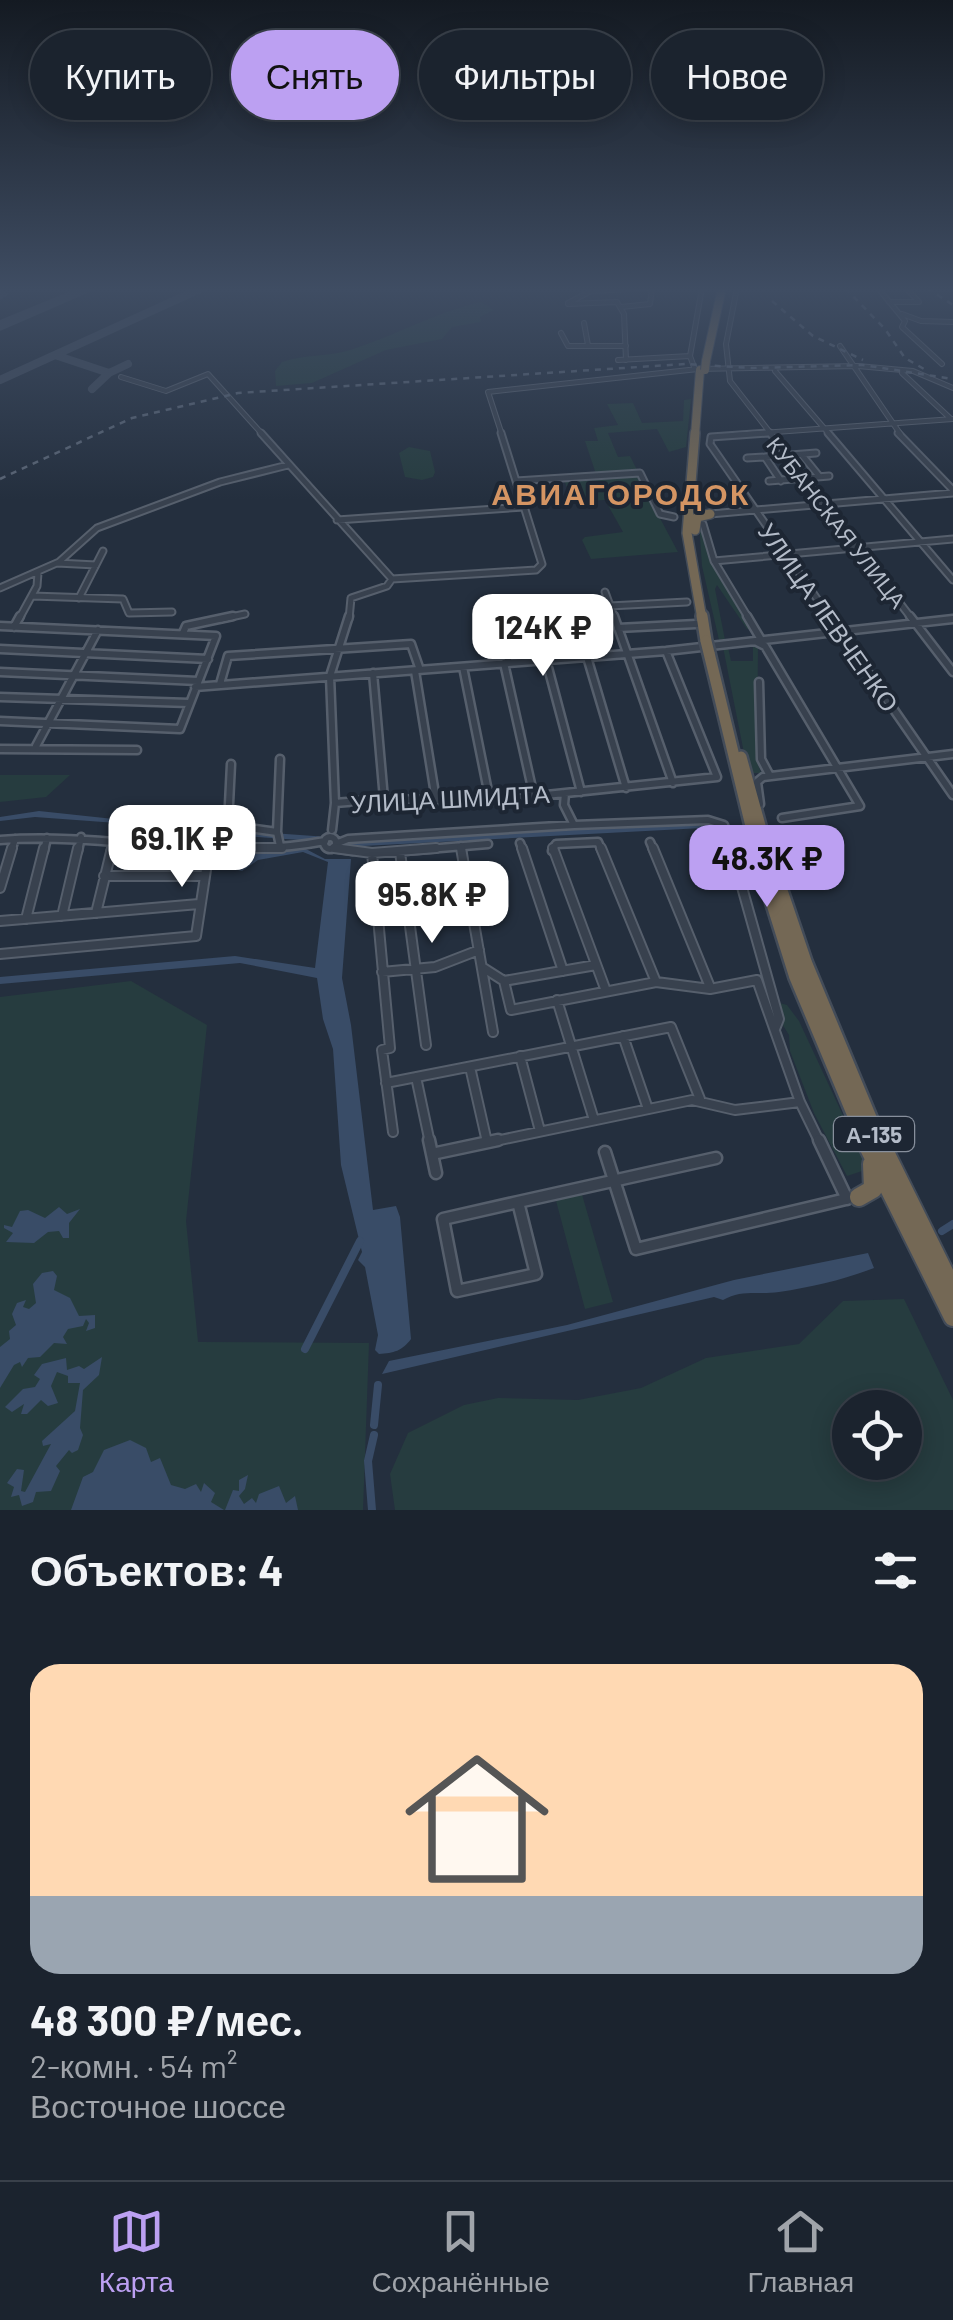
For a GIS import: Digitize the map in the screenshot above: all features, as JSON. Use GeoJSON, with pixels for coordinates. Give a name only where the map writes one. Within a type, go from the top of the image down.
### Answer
{"type":"FeatureCollection","features":[{"type":"Feature","properties":{"kind":"highway","name":"А-135"},"geometry":{"type":"LineString","coordinates":[[703,358],[692,500],[694,567],[742,798],[780,928],[860,1127],[953,1318]]}},
{"type":"Feature","properties":{"kind":"highway"},"geometry":{"type":"LineString","coordinates":[[674,517],[685,514],[692,500],[699,510],[710,514]]}},
{"type":"Feature","properties":{"kind":"highway"},"geometry":{"type":"LineString","coordinates":[[695,529],[697,517],[710,514]]}},
{"type":"Feature","properties":{"kind":"highway"},"geometry":{"type":"LineString","coordinates":[[674,517],[684,519],[695,529]]}},
{"type":"Feature","properties":{"kind":"highway","name":"А-135"},"geometry":{"type":"LineString","coordinates":[[711,647],[762,842],[806,972],[880,1145],[953,1290]]}},
{"type":"Feature","properties":{"kind":"highway"},"geometry":{"type":"LineString","coordinates":[[853,1198],[868,1194],[875,1182],[860,1127]]}},
{"type":"Feature","properties":{"kind":"street"},"geometry":{"type":"LineString","coordinates":[[618,360],[651,358]]}},
{"type":"Feature","properties":{"kind":"street"},"geometry":{"type":"LineString","coordinates":[[693,358],[701,366]]}},
{"type":"Feature","properties":{"kind":"street"},"geometry":{"type":"LineString","coordinates":[[727,358],[727,369]]}},
{"type":"Feature","properties":{"kind":"street"},"geometry":{"type":"LineString","coordinates":[[847,358],[890,424],[953,492]]}},
{"type":"Feature","properties":{"kind":"street"},"geometry":{"type":"LineString","coordinates":[[936,358],[942,364]]}},
{"type":"Feature","properties":{"kind":"street"},"geometry":{"type":"LineString","coordinates":[[392,579],[536,570],[542,564],[488,392],[672,373],[701,366],[774,370],[851,366],[941,378],[953,388]]}},
{"type":"Feature","properties":{"kind":"street","name":"КУБАНСКАЯ УЛИЦА"},"geometry":{"type":"LineString","coordinates":[[727,369],[730,381],[784,455],[953,672]]}},
{"type":"Feature","properties":{"kind":"street"},"geometry":{"type":"LineString","coordinates":[[774,370],[953,580]]}},
{"type":"Feature","properties":{"kind":"street"},"geometry":{"type":"LineString","coordinates":[[902,372],[952,420]]}},
{"type":"Feature","properties":{"kind":"street"},"geometry":{"type":"LineString","coordinates":[[120,377],[166,391],[208,374],[392,579]]}},
{"type":"Feature","properties":{"kind":"street"},"geometry":{"type":"LineString","coordinates":[[768,433],[952,420]]}},
{"type":"Feature","properties":{"kind":"street","name":"УЛИЦА ЛЕВЧЕНКО"},"geometry":{"type":"LineString","coordinates":[[768,433],[712,437],[710,444],[953,796]]}},
{"type":"Feature","properties":{"kind":"street"},"geometry":{"type":"LineString","coordinates":[[747,458],[816,453]]}},
{"type":"Feature","properties":{"kind":"street"},"geometry":{"type":"LineString","coordinates":[[801,454],[820,478]]}},
{"type":"Feature","properties":{"kind":"street"},"geometry":{"type":"LineString","coordinates":[[765,456],[781,481]]}},
{"type":"Feature","properties":{"kind":"street"},"geometry":{"type":"LineString","coordinates":[[0,588],[55,563],[78,548],[97,528],[241,476],[290,465]]}},
{"type":"Feature","properties":{"kind":"street"},"geometry":{"type":"LineString","coordinates":[[516,481],[640,472],[660,514],[674,517]]}},
{"type":"Feature","properties":{"kind":"street"},"geometry":{"type":"LineString","coordinates":[[769,481],[830,476]]}},
{"type":"Feature","properties":{"kind":"street"},"geometry":{"type":"LineString","coordinates":[[710,514],[953,492]]}},
{"type":"Feature","properties":{"kind":"street"},"geometry":{"type":"LineString","coordinates":[[337,520],[524,506]]}},
{"type":"Feature","properties":{"kind":"street"},"geometry":{"type":"LineString","coordinates":[[695,529],[860,806],[782,818]]}},
{"type":"Feature","properties":{"kind":"street"},"geometry":{"type":"LineString","coordinates":[[714,561],[953,539]]}},
{"type":"Feature","properties":{"kind":"street"},"geometry":{"type":"LineString","coordinates":[[78,598],[103,551]]}},
{"type":"Feature","properties":{"kind":"street"},"geometry":{"type":"LineString","coordinates":[[55,563],[96,565]]}},
{"type":"Feature","properties":{"kind":"street"},"geometry":{"type":"LineString","coordinates":[[15,624],[39,581],[38,573]]}},
{"type":"Feature","properties":{"kind":"street"},"geometry":{"type":"LineString","coordinates":[[330,841],[335,804],[330,676],[348,626],[351,598],[388,586],[392,579]]}},
{"type":"Feature","properties":{"kind":"street"},"geometry":{"type":"LineString","coordinates":[[605,592],[673,783]]}},
{"type":"Feature","properties":{"kind":"street"},"geometry":{"type":"LineString","coordinates":[[32,596],[123,599],[127,612],[172,612]]}},
{"type":"Feature","properties":{"kind":"street"},"geometry":{"type":"LineString","coordinates":[[609,606],[687,602]]}},
{"type":"Feature","properties":{"kind":"street"},"geometry":{"type":"LineString","coordinates":[[183,633],[186,626],[246,614]]}},
{"type":"Feature","properties":{"kind":"street"},"geometry":{"type":"LineString","coordinates":[[0,672],[220,684],[666,651],[953,619]]}},
{"type":"Feature","properties":{"kind":"street"},"geometry":{"type":"LineString","coordinates":[[0,721],[180,729],[216,636],[15,624]]}},
{"type":"Feature","properties":{"kind":"street"},"geometry":{"type":"LineString","coordinates":[[618,628],[696,624]]}},
{"type":"Feature","properties":{"kind":"street"},"geometry":{"type":"LineString","coordinates":[[0,626],[116,627]]}},
{"type":"Feature","properties":{"kind":"street"},"geometry":{"type":"LineString","coordinates":[[0,749],[31,750],[36,746],[98,630]]}},
{"type":"Feature","properties":{"kind":"street"},"geometry":{"type":"LineString","coordinates":[[500,635],[534,797]]}},
{"type":"Feature","properties":{"kind":"street"},"geometry":{"type":"LineString","coordinates":[[220,684],[228,656],[412,644],[436,800]]}},
{"type":"Feature","properties":{"kind":"street"},"geometry":{"type":"LineString","coordinates":[[0,649],[208,659]]}},
{"type":"Feature","properties":{"kind":"street","name":"УЛИЦА ШМИДТА"},"geometry":{"type":"LineString","coordinates":[[335,804],[384,799],[490,801],[717,776],[666,651]]}},
{"type":"Feature","properties":{"kind":"street"},"geometry":{"type":"LineString","coordinates":[[587,657],[626,788]]}},
{"type":"Feature","properties":{"kind":"street"},"geometry":{"type":"LineString","coordinates":[[546,660],[581,792]]}},
{"type":"Feature","properties":{"kind":"street"},"geometry":{"type":"LineString","coordinates":[[463,667],[490,801]]}},
{"type":"Feature","properties":{"kind":"street"},"geometry":{"type":"LineString","coordinates":[[373,673],[384,799]]}},
{"type":"Feature","properties":{"kind":"street"},"geometry":{"type":"LineString","coordinates":[[760,682],[761,762],[766,777]]}},
{"type":"Feature","properties":{"kind":"street"},"geometry":{"type":"LineString","coordinates":[[0,697],[190,703]]}},
{"type":"Feature","properties":{"kind":"street"},"geometry":{"type":"LineString","coordinates":[[36,746],[137,750]]}},
{"type":"Feature","properties":{"kind":"street"},"geometry":{"type":"LineString","coordinates":[[760,804],[757,782],[766,777],[953,754]]}},
{"type":"Feature","properties":{"kind":"street"},"geometry":{"type":"LineString","coordinates":[[280,759],[276,832],[280,846]]}},
{"type":"Feature","properties":{"kind":"street"},"geometry":{"type":"LineString","coordinates":[[228,824],[231,764]]}},
{"type":"Feature","properties":{"kind":"street","name":"УЛИЦА ШМИДТА"},"geometry":{"type":"LineString","coordinates":[[564,793],[564,804],[574,826]]}},
{"type":"Feature","properties":{"kind":"street"},"geometry":{"type":"LineString","coordinates":[[178,818],[276,832]]}},
{"type":"Feature","properties":{"kind":"street","name":"УЛИЦА ШМИДТА"},"geometry":{"type":"LineString","coordinates":[[330,841],[574,826],[720,822],[726,830],[779,1019],[774,1031]]}},
{"type":"Feature","properties":{"kind":"street"},"geometry":{"type":"LineString","coordinates":[[62,916],[81,837]]}},
{"type":"Feature","properties":{"kind":"street"},"geometry":{"type":"LineString","coordinates":[[0,840],[81,837],[209,850],[330,841],[372,853],[488,844]]}},
{"type":"Feature","properties":{"kind":"street"},"geometry":{"type":"LineString","coordinates":[[26,919],[47,838]]}},
{"type":"Feature","properties":{"kind":"street"},"geometry":{"type":"LineString","coordinates":[[0,888],[15,839]]}},
{"type":"Feature","properties":{"kind":"street"},"geometry":{"type":"LineString","coordinates":[[96,913],[114,840]]}},
{"type":"Feature","properties":{"kind":"street"},"geometry":{"type":"LineString","coordinates":[[606,991],[553,845],[598,842],[656,982]]}},
{"type":"Feature","properties":{"kind":"street"},"geometry":{"type":"LineString","coordinates":[[650,842],[710,988]]}},
{"type":"Feature","properties":{"kind":"street"},"geometry":{"type":"LineString","coordinates":[[520,844],[563,971]]}},
{"type":"Feature","properties":{"kind":"street"},"geometry":{"type":"LineString","coordinates":[[461,846],[493,1032]]}},
{"type":"Feature","properties":{"kind":"street"},"geometry":{"type":"LineString","coordinates":[[0,954],[196,936],[209,850]]}},
{"type":"Feature","properties":{"kind":"street"},"geometry":{"type":"LineString","coordinates":[[400,852],[426,1045]]}},
{"type":"Feature","properties":{"kind":"street"},"geometry":{"type":"LineString","coordinates":[[372,853],[390,1048],[382,1050],[392,1132]]}},
{"type":"Feature","properties":{"kind":"street"},"geometry":{"type":"LineString","coordinates":[[104,876],[203,876]]}},
{"type":"Feature","properties":{"kind":"street"},"geometry":{"type":"LineString","coordinates":[[0,921],[200,904]]}},
{"type":"Feature","properties":{"kind":"street"},"geometry":{"type":"LineString","coordinates":[[382,972],[448,963],[479,950]]}},
{"type":"Feature","properties":{"kind":"street"},"geometry":{"type":"LineString","coordinates":[[482,968],[504,981],[596,965]]}},
{"type":"Feature","properties":{"kind":"street"},"geometry":{"type":"LineString","coordinates":[[504,981],[511,1010],[656,982],[710,988],[756,980],[800,1102],[853,1198]]}},
{"type":"Feature","properties":{"kind":"street"},"geometry":{"type":"LineString","coordinates":[[557,1000],[594,1120]]}},
{"type":"Feature","properties":{"kind":"street"},"geometry":{"type":"LineString","coordinates":[[386,1083],[672,1027],[701,1100]]}},
{"type":"Feature","properties":{"kind":"street"},"geometry":{"type":"LineString","coordinates":[[623,1036],[648,1109]]}},
{"type":"Feature","properties":{"kind":"street"},"geometry":{"type":"LineString","coordinates":[[520,1056],[540,1131]]}},
{"type":"Feature","properties":{"kind":"street"},"geometry":{"type":"LineString","coordinates":[[470,1067],[487,1142]]}},
{"type":"Feature","properties":{"kind":"street"},"geometry":{"type":"LineString","coordinates":[[416,1077],[436,1173]]}},
{"type":"Feature","properties":{"kind":"street"},"geometry":{"type":"LineString","coordinates":[[432,1154],[701,1100],[734,1110],[800,1102]]}},
{"type":"Feature","properties":{"kind":"street"},"geometry":{"type":"LineString","coordinates":[[604,1152],[636,1249],[853,1198],[887,1202],[916,1260],[928,1269]]}},
{"type":"Feature","properties":{"kind":"street"},"geometry":{"type":"LineString","coordinates":[[518,1202],[536,1274],[457,1291],[443,1219],[518,1202],[716,1158]]}},
{"type":"Feature","properties":{"kind":"green space"},"geometry":{"type":"Polygon","coordinates":[[[367,358],[312,383],[276,386],[275,371],[282,362],[367,358]]]}},
{"type":"Feature","properties":{"kind":"green space"},"geometry":{"type":"Polygon","coordinates":[[[691,399],[686,447],[669,452],[657,429],[608,433],[618,457],[630,456],[638,472],[596,474],[585,441],[598,441],[594,428],[618,425],[607,404],[633,403],[642,423],[683,421],[684,400],[691,399]]]}},
{"type":"Feature","properties":{"kind":"green space"},"geometry":{"type":"Polygon","coordinates":[[[409,447],[430,451],[433,477],[405,477],[399,453],[409,447]]]}},
{"type":"Feature","properties":{"kind":"green space"},"geometry":{"type":"Polygon","coordinates":[[[637,475],[678,552],[591,559],[582,540],[585,537],[623,532],[605,500],[573,502],[564,480],[637,475]]]}},
{"type":"Feature","properties":{"kind":"green space"},"geometry":{"type":"Polygon","coordinates":[[[702,520],[713,564],[754,630],[747,629],[717,585],[725,640],[719,640],[702,566],[702,520]]]}},
{"type":"Feature","properties":{"kind":"green space"},"geometry":{"type":"Polygon","coordinates":[[[753,646],[758,646],[757,761],[761,773],[748,773],[723,647],[728,647],[731,661],[753,661],[753,646]]]}},
{"type":"Feature","properties":{"kind":"green space"},"geometry":{"type":"Polygon","coordinates":[[[0,775],[70,775],[46,797],[0,802],[0,775]]]}},
{"type":"Feature","properties":{"kind":"green space"},"geometry":{"type":"Polygon","coordinates":[[[131,981],[207,1025],[186,1221],[198,1342],[369,1343],[363,1510],[0,1510],[0,997],[131,981]]]}},
{"type":"Feature","properties":{"kind":"green space"},"geometry":{"type":"Polygon","coordinates":[[[776,1002],[787,1005],[799,1021],[868,1169],[847,1176],[814,1113],[790,1051],[789,1035],[771,1006],[776,1002]]]}},
{"type":"Feature","properties":{"kind":"green space"},"geometry":{"type":"Polygon","coordinates":[[[581,1191],[613,1302],[585,1309],[555,1197],[581,1191]]]}},
{"type":"Feature","properties":{"kind":"green space"},"geometry":{"type":"Polygon","coordinates":[[[904,1299],[953,1400],[953,1510],[395,1510],[390,1474],[408,1433],[464,1405],[498,1398],[578,1400],[641,1388],[706,1358],[799,1344],[843,1301],[904,1299]]]}},
{"type":"Feature","properties":{"kind":"water"},"geometry":{"type":"Polygon","coordinates":[[[39,811],[226,831],[35,817],[0,821],[0,817],[39,811]]]}},
{"type":"Feature","properties":{"kind":"water"},"geometry":{"type":"Polygon","coordinates":[[[304,848],[325,859],[351,859],[342,978],[373,1210],[396,1206],[400,1217],[411,1339],[401,1349],[389,1353],[379,1354],[375,1350],[378,1335],[365,1267],[358,1260],[362,1252],[341,1165],[333,1049],[323,1019],[317,978],[240,963],[0,984],[0,977],[235,956],[315,968],[328,862],[303,852],[258,860],[242,871],[234,869],[235,858],[243,855],[304,848]]]}},
{"type":"Feature","properties":{"kind":"water"},"geometry":{"type":"Polygon","coordinates":[[[59,1207],[67,1214],[80,1209],[69,1223],[69,1238],[63,1238],[59,1231],[48,1232],[34,1243],[6,1242],[13,1233],[4,1225],[12,1227],[20,1211],[28,1210],[45,1218],[59,1207]]]}},
{"type":"Feature","properties":{"kind":"water"},"geometry":{"type":"Polygon","coordinates":[[[868,1253],[874,1268],[827,1283],[723,1300],[714,1297],[382,1374],[389,1361],[567,1325],[734,1280],[868,1253]]]}},
{"type":"Feature","properties":{"kind":"water"},"geometry":{"type":"Polygon","coordinates":[[[53,1271],[57,1276],[54,1290],[70,1298],[79,1316],[95,1315],[95,1328],[86,1331],[86,1319],[83,1326],[68,1329],[63,1337],[67,1344],[54,1343],[40,1357],[28,1358],[22,1367],[20,1362],[14,1365],[0,1388],[0,1347],[10,1339],[9,1331],[16,1325],[12,1314],[17,1303],[26,1300],[23,1307],[29,1309],[36,1303],[33,1284],[42,1273],[53,1271]]]}},
{"type":"Feature","properties":{"kind":"water"},"geometry":{"type":"Polygon","coordinates":[[[102,1357],[99,1375],[83,1390],[83,1435],[78,1450],[69,1450],[56,1466],[60,1471],[51,1491],[36,1492],[33,1502],[22,1506],[19,1495],[11,1497],[14,1487],[7,1483],[17,1469],[24,1470],[21,1491],[25,1492],[51,1444],[43,1446],[42,1441],[75,1411],[80,1383],[68,1383],[68,1376],[57,1372],[51,1386],[58,1403],[48,1406],[41,1400],[27,1414],[21,1414],[24,1404],[12,1412],[5,1407],[23,1389],[35,1387],[40,1379],[34,1375],[42,1364],[66,1358],[67,1370],[79,1366],[84,1369],[102,1357]]]}},
{"type":"Feature","properties":{"kind":"water"},"geometry":{"type":"Polygon","coordinates":[[[130,1440],[146,1448],[151,1462],[160,1458],[171,1485],[185,1489],[196,1484],[201,1492],[204,1483],[215,1493],[211,1502],[224,1510],[71,1510],[83,1477],[93,1472],[104,1450],[130,1440]]]}},
{"type":"Feature","properties":{"kind":"water"},"geometry":{"type":"Polygon","coordinates":[[[248,1475],[239,1496],[244,1504],[252,1498],[256,1503],[259,1494],[279,1486],[286,1503],[295,1496],[298,1510],[225,1510],[233,1490],[239,1491],[239,1480],[248,1475]]]}},
{"type":"Feature","properties":{"kind":"waterway"},"geometry":{"type":"LineString","coordinates":[[342,841],[353,844],[712,825]]}},
{"type":"Feature","properties":{"kind":"waterway"},"geometry":{"type":"LineString","coordinates":[[222,832],[321,839]]}},
{"type":"Feature","properties":{"kind":"waterway"},"geometry":{"type":"LineString","coordinates":[[942,1231],[953,1224]]}},
{"type":"Feature","properties":{"kind":"waterway"},"geometry":{"type":"LineString","coordinates":[[305,1349],[360,1241]]}},
{"type":"Feature","properties":{"kind":"waterway"},"geometry":{"type":"LineString","coordinates":[[374,1425],[378,1385]]}},
{"type":"Feature","properties":{"kind":"waterway"},"geometry":{"type":"LineString","coordinates":[[372,1510],[368,1461],[374,1435]]}},
{"type":"Feature","properties":{"kind":"taxiway"},"geometry":{"type":"LineString","coordinates":[[0,380],[47,358]]}},
{"type":"Feature","properties":{"kind":"taxiway"},"geometry":{"type":"LineString","coordinates":[[65,358],[109,373]]}},
{"type":"Feature","properties":{"kind":"taxiway"},"geometry":{"type":"LineString","coordinates":[[109,373],[128,364]]}},
{"type":"Feature","properties":{"kind":"taxiway"},"geometry":{"type":"LineString","coordinates":[[92,389],[109,373]]}},
{"type":"Feature","properties":{"kind":"railway"},"geometry":{"type":"LineString","coordinates":[[906,358],[924,369]]}},
{"type":"Feature","properties":{"kind":"railway"},"geometry":{"type":"LineString","coordinates":[[0,479],[132,418],[238,393],[685,364],[752,368],[863,365],[953,379]]}},
{"type":"Feature","properties":{"kind":"district","name":"АВИАГОРОДОК"},"geometry":{"type":"Point","coordinates":[621,493]}}]}
